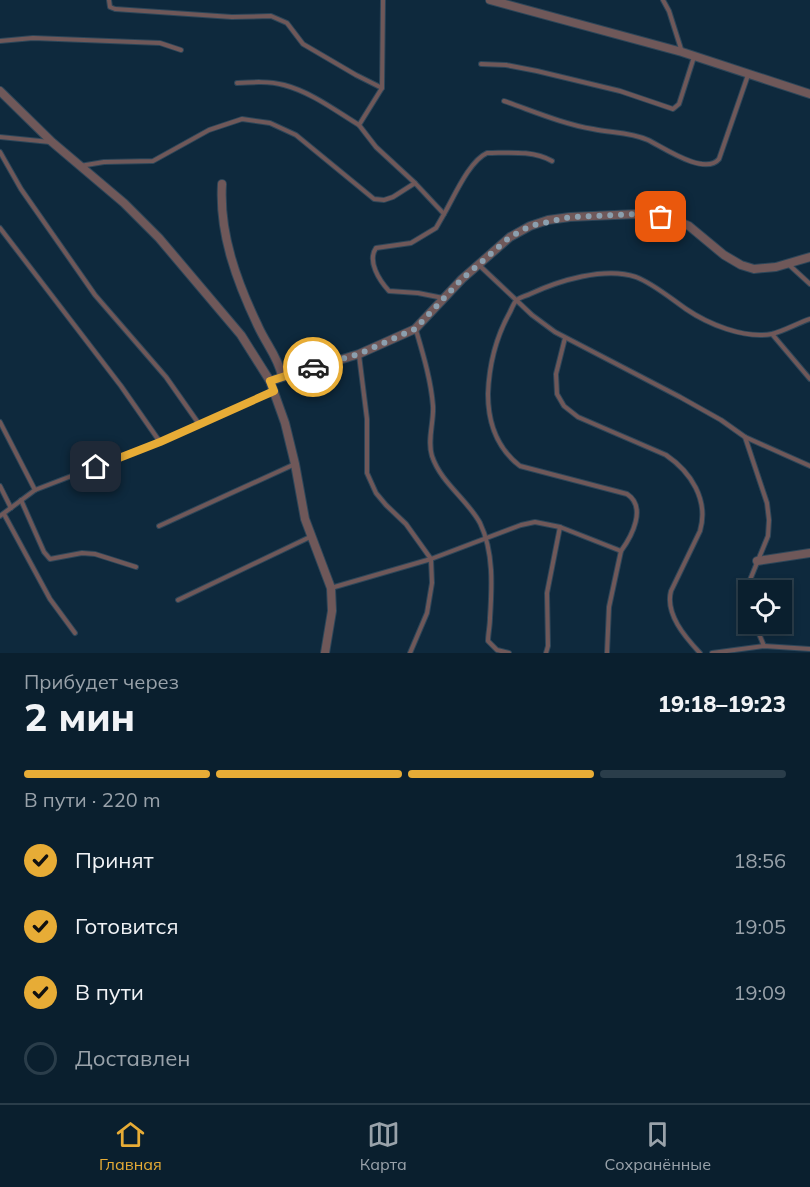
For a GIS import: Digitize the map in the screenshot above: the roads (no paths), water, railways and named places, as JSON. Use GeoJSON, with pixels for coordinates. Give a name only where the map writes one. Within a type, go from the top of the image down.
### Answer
{"type":"FeatureCollection","features":[{"type":"Feature","properties":{"kind":"street"},"geometry":{"type":"LineString","coordinates":[[490,0],[682,52],[810,94]]}},
{"type":"Feature","properties":{"kind":"street"},"geometry":{"type":"LineString","coordinates":[[0,91],[52,142],[124,203],[159,238],[241,335],[270,381],[295,464],[310,537],[331,588],[332,611],[325,653]]}},
{"type":"Feature","properties":{"kind":"street"},"geometry":{"type":"LineString","coordinates":[[222,184],[221,203],[230,256],[242,293],[264,338],[277,357],[282,376]]}},
{"type":"Feature","properties":{"kind":"street"},"geometry":{"type":"LineString","coordinates":[[270,381],[359,354],[415,329],[444,298],[510,237],[530,226],[570,217],[637,214],[682,223],[741,266],[764,269],[810,257]]}},
{"type":"Feature","properties":{"kind":"street"},"geometry":{"type":"LineString","coordinates":[[758,561],[810,553]]}},
{"type":"Feature","properties":{"kind":"lane"},"geometry":{"type":"LineString","coordinates":[[109,0],[110,7],[115,9],[232,17],[271,16],[287,23],[303,44],[382,88]]}},
{"type":"Feature","properties":{"kind":"lane"},"geometry":{"type":"LineString","coordinates":[[359,125],[382,88],[383,0]]}},
{"type":"Feature","properties":{"kind":"lane"},"geometry":{"type":"LineString","coordinates":[[663,0],[669,10],[682,52]]}},
{"type":"Feature","properties":{"kind":"lane"},"geometry":{"type":"LineString","coordinates":[[0,41],[33,38],[160,43],[181,50]]}},
{"type":"Feature","properties":{"kind":"lane"},"geometry":{"type":"LineString","coordinates":[[481,64],[506,65],[537,71],[620,91],[673,109],[680,104],[694,56]]}},
{"type":"Feature","properties":{"kind":"lane"},"geometry":{"type":"LineString","coordinates":[[504,101],[573,124],[634,135],[688,160],[708,166],[719,159],[748,75]]}},
{"type":"Feature","properties":{"kind":"lane"},"geometry":{"type":"LineString","coordinates":[[237,82],[287,85],[359,125],[376,147],[444,214]]}},
{"type":"Feature","properties":{"kind":"lane"},"geometry":{"type":"LineString","coordinates":[[80,166],[104,162],[153,161],[209,130],[242,119],[270,123],[296,135],[374,200],[393,197],[415,183]]}},
{"type":"Feature","properties":{"kind":"lane"},"geometry":{"type":"LineString","coordinates":[[0,137],[52,142]]}},
{"type":"Feature","properties":{"kind":"lane"},"geometry":{"type":"LineString","coordinates":[[0,152],[21,189],[95,295],[166,377],[199,424]]}},
{"type":"Feature","properties":{"kind":"lane"},"geometry":{"type":"LineString","coordinates":[[444,298],[418,292],[389,291],[377,275],[372,255],[374,249],[378,246],[400,246],[411,243],[436,228],[464,178],[486,153],[522,153],[544,157],[552,161]]}},
{"type":"Feature","properties":{"kind":"lane"},"geometry":{"type":"LineString","coordinates":[[0,228],[121,386],[160,442]]}},
{"type":"Feature","properties":{"kind":"lane"},"geometry":{"type":"LineString","coordinates":[[786,263],[810,284]]}},
{"type":"Feature","properties":{"kind":"lane"},"geometry":{"type":"LineString","coordinates":[[479,265],[532,315],[565,338],[680,397],[721,420],[745,437],[810,466]]}},
{"type":"Feature","properties":{"kind":"lane"},"geometry":{"type":"LineString","coordinates":[[608,653],[609,607],[621,551],[638,512],[637,505],[627,494],[520,466],[502,448],[495,434],[488,405],[490,371],[498,337],[517,300],[546,286],[574,278],[618,274],[641,280],[688,310],[718,325],[743,332],[772,334],[810,319]]}},
{"type":"Feature","properties":{"kind":"lane"},"geometry":{"type":"LineString","coordinates":[[415,329],[422,348],[433,405],[430,448],[432,456],[449,484],[479,523],[486,539],[492,589],[488,641],[497,650],[509,653]]}},
{"type":"Feature","properties":{"kind":"lane"},"geometry":{"type":"LineString","coordinates":[[772,334],[810,379]]}},
{"type":"Feature","properties":{"kind":"lane"},"geometry":{"type":"LineString","coordinates":[[565,338],[556,374],[557,394],[564,406],[578,417],[666,455],[678,463],[698,491],[702,504],[703,521],[669,600],[678,625],[700,653]]}},
{"type":"Feature","properties":{"kind":"lane"},"geometry":{"type":"LineString","coordinates":[[359,354],[366,419],[367,473],[376,493],[406,524],[431,559],[432,583],[427,613],[410,653]]}},
{"type":"Feature","properties":{"kind":"lane"},"geometry":{"type":"LineString","coordinates":[[75,633],[50,599],[2,515],[35,490],[160,442],[274,391]]}},
{"type":"Feature","properties":{"kind":"lane"},"geometry":{"type":"LineString","coordinates":[[0,422],[35,490]]}},
{"type":"Feature","properties":{"kind":"lane"},"geometry":{"type":"LineString","coordinates":[[745,437],[767,502],[769,520],[768,536],[750,580]]}},
{"type":"Feature","properties":{"kind":"lane"},"geometry":{"type":"LineString","coordinates":[[159,526],[295,464]]}},
{"type":"Feature","properties":{"kind":"lane"},"geometry":{"type":"LineString","coordinates":[[0,486],[11,508]]}},
{"type":"Feature","properties":{"kind":"lane"},"geometry":{"type":"LineString","coordinates":[[21,500],[44,552],[51,559],[82,553],[95,554],[136,567]]}},
{"type":"Feature","properties":{"kind":"lane"},"geometry":{"type":"LineString","coordinates":[[331,588],[431,559],[521,525],[535,522],[560,527],[621,551]]}},
{"type":"Feature","properties":{"kind":"lane"},"geometry":{"type":"LineString","coordinates":[[546,653],[548,646],[547,593],[560,527]]}},
{"type":"Feature","properties":{"kind":"lane"},"geometry":{"type":"LineString","coordinates":[[178,600],[310,537]]}},
{"type":"Feature","properties":{"kind":"lane"},"geometry":{"type":"LineString","coordinates":[[759,634],[764,646]]}},
{"type":"Feature","properties":{"kind":"lane"},"geometry":{"type":"LineString","coordinates":[[712,653],[764,646],[810,649]]}}]}
